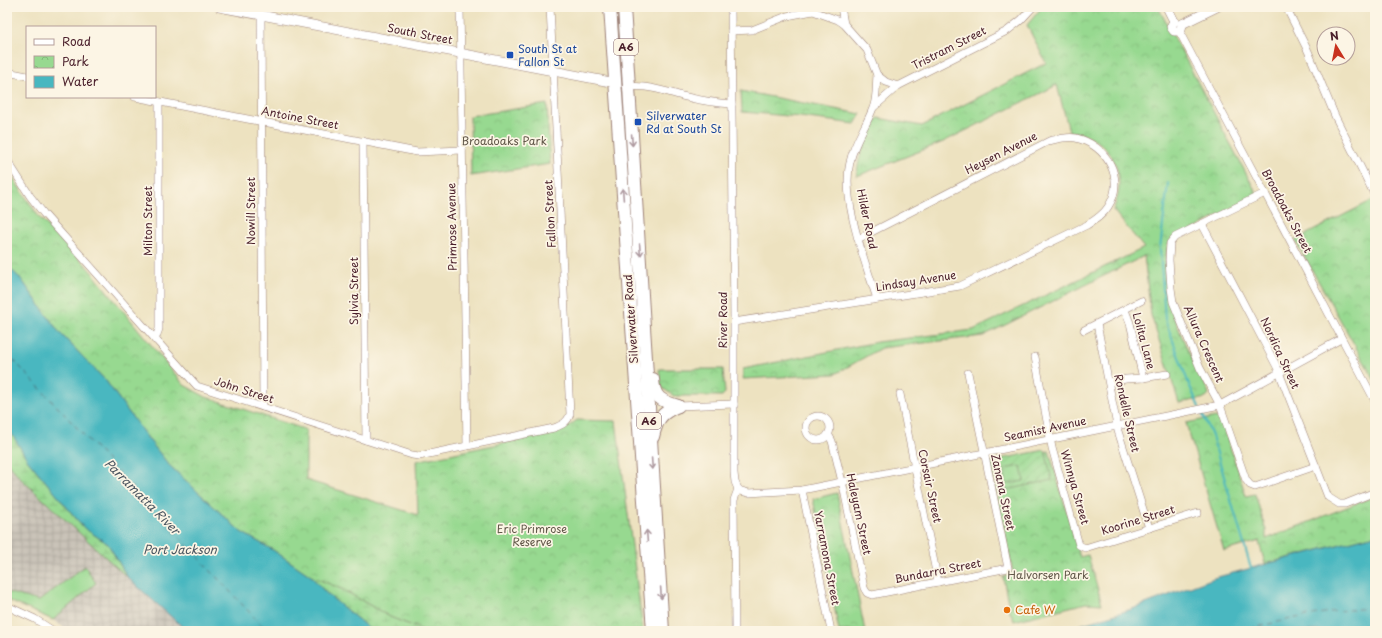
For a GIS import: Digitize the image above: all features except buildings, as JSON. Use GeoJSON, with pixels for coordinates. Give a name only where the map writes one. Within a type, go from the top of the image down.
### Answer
{"type":"FeatureCollection","features":[{"type":"Feature","properties":{"kind":"highway","name":"Silverwater Road"},"geometry":{"type":"LineString","coordinates":[[610,7],[654,631]]}},
{"type":"Feature","properties":{"kind":"highway","name":"Silverwater Road"},"geometry":{"type":"LineString","coordinates":[[624,7],[644,316],[650,444],[663,631]]}},
{"type":"Feature","properties":{"kind":"highway"},"geometry":{"type":"LineString","coordinates":[[644,316],[648,322],[654,390],[656,395],[661,400],[678,406]]}},
{"type":"Feature","properties":{"kind":"highway"},"geometry":{"type":"LineString","coordinates":[[650,444],[659,419],[668,410],[678,406]]}},
{"type":"Feature","properties":{"kind":"street","name":"South Street"},"geometry":{"type":"LineString","coordinates":[[219,7],[616,83]]}},
{"type":"Feature","properties":{"kind":"street","name":"Primrose Avenue"},"geometry":{"type":"LineString","coordinates":[[460,7],[467,446]]}},
{"type":"Feature","properties":{"kind":"street","name":"Fallon Street"},"geometry":{"type":"LineString","coordinates":[[550,7],[570,405],[569,419]]}},
{"type":"Feature","properties":{"kind":"street","name":"River Road"},"geometry":{"type":"LineString","coordinates":[[731,7],[734,477],[738,489],[734,500],[735,631]]}},
{"type":"Feature","properties":{"kind":"street"},"geometry":{"type":"LineString","coordinates":[[731,31],[752,30],[787,16],[813,11],[819,7]]}},
{"type":"Feature","properties":{"kind":"street","name":"Hilder Road"},"geometry":{"type":"LineString","coordinates":[[840,7],[844,24],[866,50],[877,75],[874,107],[857,140],[850,162],[848,180],[849,197],[858,239],[876,299]]}},
{"type":"Feature","properties":{"kind":"street","name":"Tristram Street"},"geometry":{"type":"LineString","coordinates":[[874,107],[898,86],[1007,31],[1021,20],[1033,7]]}},
{"type":"Feature","properties":{"kind":"street"},"geometry":{"type":"LineString","coordinates":[[1167,7],[1178,26],[1217,7]]}},
{"type":"Feature","properties":{"kind":"street"},"geometry":{"type":"LineString","coordinates":[[1286,7],[1308,51],[1335,116],[1375,196]]}},
{"type":"Feature","properties":{"kind":"street"},"geometry":{"type":"LineString","coordinates":[[813,11],[838,20],[844,24]]}},
{"type":"Feature","properties":{"kind":"street","name":"Nowill Street"},"geometry":{"type":"LineString","coordinates":[[261,15],[263,407]]}},
{"type":"Feature","properties":{"kind":"street","name":"Broadoaks Street"},"geometry":{"type":"LineString","coordinates":[[1178,26],[1341,339],[1375,401]]}},
{"type":"Feature","properties":{"kind":"street"},"geometry":{"type":"LineString","coordinates":[[7,72],[26,76]]}},
{"type":"Feature","properties":{"kind":"street"},"geometry":{"type":"LineString","coordinates":[[877,75],[886,82],[898,86]]}},
{"type":"Feature","properties":{"kind":"street"},"geometry":{"type":"LineString","coordinates":[[629,87],[636,86],[658,88],[682,96],[709,102],[732,104]]}},
{"type":"Feature","properties":{"kind":"street","name":"Antoine Street"},"geometry":{"type":"LineString","coordinates":[[140,98],[417,152],[462,150]]}},
{"type":"Feature","properties":{"kind":"street","name":"Milton Street"},"geometry":{"type":"LineString","coordinates":[[155,340],[159,329],[159,102]]}},
{"type":"Feature","properties":{"kind":"street","name":"Heysen Avenue"},"geometry":{"type":"LineString","coordinates":[[858,239],[1049,141],[1063,138],[1075,138],[1089,142],[1105,155],[1112,168],[1115,180],[1114,195],[1108,208]]}},
{"type":"Feature","properties":{"kind":"street","name":"Sylvia Street"},"geometry":{"type":"LineString","coordinates":[[364,141],[366,440]]}},
{"type":"Feature","properties":{"kind":"street","name":"John Street"},"geometry":{"type":"LineString","coordinates":[[7,160],[38,207],[197,386],[419,456],[554,428],[562,425],[569,419]]}},
{"type":"Feature","properties":{"kind":"street","name":"Allura Crescent"},"geometry":{"type":"LineString","coordinates":[[1265,193],[1175,237],[1170,243],[1169,260],[1171,288],[1177,313],[1217,406],[1246,480],[1250,485],[1255,487],[1263,485],[1316,466]]}},
{"type":"Feature","properties":{"kind":"street","name":"Lindsay Avenue"},"geometry":{"type":"LineString","coordinates":[[734,322],[960,286],[1087,225],[1098,218],[1108,208]]}},
{"type":"Feature","properties":{"kind":"street","name":"Nordica Street"},"geometry":{"type":"LineString","coordinates":[[1202,224],[1279,372],[1328,497],[1339,504],[1345,504],[1375,492]]}},
{"type":"Feature","properties":{"kind":"street"},"geometry":{"type":"LineString","coordinates":[[1084,330],[1141,302]]}},
{"type":"Feature","properties":{"kind":"street","name":"Lolita Lane"},"geometry":{"type":"LineString","coordinates":[[1125,310],[1130,323],[1143,378]]}},
{"type":"Feature","properties":{"kind":"street","name":"Rondelle Street"},"geometry":{"type":"LineString","coordinates":[[1097,324],[1118,426],[1149,528]]}},
{"type":"Feature","properties":{"kind":"street","name":"Seamist Avenue"},"geometry":{"type":"LineString","coordinates":[[738,489],[749,493],[802,490],[1217,406],[1341,339]]}},
{"type":"Feature","properties":{"kind":"street","name":"Winnya Street"},"geometry":{"type":"LineString","coordinates":[[1035,358],[1050,439],[1079,545],[1085,548]]}},
{"type":"Feature","properties":{"kind":"street","name":"Zanana Street"},"geometry":{"type":"LineString","coordinates":[[968,373],[1008,568]]}},
{"type":"Feature","properties":{"kind":"street","name":"Lolita Lane"},"geometry":{"type":"LineString","coordinates":[[1109,382],[1167,374]]}},
{"type":"Feature","properties":{"kind":"street","name":"Corsair Street"},"geometry":{"type":"LineString","coordinates":[[900,394],[938,582]]}},
{"type":"Feature","properties":{"kind":"street"},"geometry":{"type":"LineString","coordinates":[[678,406],[734,404]]}},
{"type":"Feature","properties":{"kind":"street","name":"Haleyam Street"},"geometry":{"type":"LineString","coordinates":[[828,434],[832,441],[842,482],[864,588],[867,593],[872,595]]}},
{"type":"Feature","properties":{"kind":"street","name":"Yarramona Street"},"geometry":{"type":"LineString","coordinates":[[802,490],[831,631]]}},
{"type":"Feature","properties":{"kind":"street","name":"Koorine Street"},"geometry":{"type":"LineString","coordinates":[[1085,548],[1198,513]]}},
{"type":"Feature","properties":{"kind":"street","name":"Bundarra Street"},"geometry":{"type":"LineString","coordinates":[[872,595],[1008,568]]}},
{"type":"Feature","properties":{"kind":"street"},"geometry":{"type":"LineString","coordinates":[[7,606],[35,619],[52,630]]}},
{"type":"Feature","properties":{"kind":"shaded area"},"geometry":{"type":"Polygon","coordinates":[[[7,462],[21,479],[187,631],[69,631],[53,620],[96,583],[85,566],[39,601],[7,592],[7,462]]]}},
{"type":"Feature","properties":{"kind":"green space"},"geometry":{"type":"Polygon","coordinates":[[[1042,7],[1158,7],[1257,194],[1168,244],[1166,263],[1170,301],[1183,339],[1209,395],[1206,398],[1179,403],[1151,315],[1144,256],[983,336],[881,348],[835,374],[743,379],[743,369],[877,342],[973,330],[1144,248],[1113,210],[1118,196],[1119,183],[1113,158],[1096,140],[1083,134],[1069,131],[1057,85],[943,142],[857,176],[863,145],[878,118],[922,126],[1046,63],[1027,25],[1042,7]]]}},
{"type":"Feature","properties":{"kind":"green space"},"geometry":{"type":"Polygon","coordinates":[[[741,91],[861,114],[855,124],[742,112],[741,91]]]}},
{"type":"Feature","properties":{"kind":"green space","name":"Broadoaks Park"},"geometry":{"type":"Polygon","coordinates":[[[547,104],[550,164],[471,176],[470,116],[547,104]]]}},
{"type":"Feature","properties":{"kind":"green space","name":"Eric Primrose Reserve"},"geometry":{"type":"Polygon","coordinates":[[[7,169],[39,217],[84,263],[184,385],[206,397],[304,429],[306,431],[306,480],[418,515],[416,461],[562,431],[577,420],[616,421],[643,631],[426,631],[390,617],[344,590],[311,576],[273,550],[241,532],[169,465],[106,381],[59,332],[21,279],[7,266],[7,169]]]}},
{"type":"Feature","properties":{"kind":"green space"},"geometry":{"type":"Polygon","coordinates":[[[1375,199],[1375,381],[1295,240],[1375,199]]]}},
{"type":"Feature","properties":{"kind":"green space"},"geometry":{"type":"Polygon","coordinates":[[[659,369],[723,369],[725,393],[722,396],[674,396],[661,387],[659,369]]]}},
{"type":"Feature","properties":{"kind":"green space"},"geometry":{"type":"Polygon","coordinates":[[[1216,417],[1221,419],[1246,496],[1255,494],[1266,530],[1266,539],[1375,496],[1375,535],[1265,564],[1260,541],[1224,551],[1186,423],[1216,417]]]}},
{"type":"Feature","properties":{"kind":"green space"},"geometry":{"type":"Polygon","coordinates":[[[7,425],[27,459],[84,528],[108,544],[128,578],[21,479],[7,462],[7,425]]]}},
{"type":"Feature","properties":{"kind":"green space"},"geometry":{"type":"Polygon","coordinates":[[[1045,450],[1052,480],[1002,491],[995,460],[1045,450]],[[1021,466],[1004,469],[1007,484],[1024,481],[1021,466]]]}},
{"type":"Feature","properties":{"kind":"green space","name":"Halvorsen Park"},"geometry":{"type":"Polygon","coordinates":[[[1049,451],[1080,557],[1088,555],[1102,604],[1086,603],[1014,621],[1010,613],[1003,577],[1013,573],[991,462],[1049,451]]]}},
{"type":"Feature","properties":{"kind":"green space"},"geometry":{"type":"Polygon","coordinates":[[[837,493],[865,631],[839,631],[813,499],[837,493]]]}},
{"type":"Feature","properties":{"kind":"green space"},"geometry":{"type":"Polygon","coordinates":[[[85,566],[96,583],[53,620],[7,600],[7,592],[39,601],[85,566]]]}},
{"type":"Feature","properties":{"kind":"green space"},"geometry":{"type":"Polygon","coordinates":[[[311,576],[344,590],[390,617],[426,631],[372,631],[326,593],[311,576]]]}},
{"type":"Feature","properties":{"kind":"water","name":"Port Jackson"},"geometry":{"type":"Polygon","coordinates":[[[7,266],[21,279],[59,332],[106,381],[169,465],[241,532],[273,550],[311,576],[326,593],[372,631],[187,631],[128,578],[108,544],[84,528],[27,459],[7,426],[7,266]]]}},
{"type":"Feature","properties":{"kind":"water"},"geometry":{"type":"Polygon","coordinates":[[[1375,535],[1375,631],[1060,631],[1132,609],[1214,578],[1375,535]]]}},
{"type":"Feature","properties":{"kind":"waterway"},"geometry":{"type":"LineString","coordinates":[[1168,183],[1160,249],[1165,319],[1188,382],[1199,407]]}},
{"type":"Feature","properties":{"kind":"waterway"},"geometry":{"type":"LineString","coordinates":[[1201,411],[1212,436],[1251,568]]}},
{"type":"Feature","properties":{"kind":"ferry route"},"geometry":{"type":"LineString","coordinates":[[7,353],[267,631]]}},
{"type":"Feature","properties":{"kind":"ferry route"},"geometry":{"type":"LineString","coordinates":[[1242,631],[1308,616],[1375,608]]}},
{"type":"Feature","properties":{"kind":"place","name":"South St at Fallon St"},"geometry":{"type":"Point","coordinates":[510,55]}},
{"type":"Feature","properties":{"kind":"place","name":"Silverwater Rd at South St"},"geometry":{"type":"Point","coordinates":[638,122]}},
{"type":"Feature","properties":{"kind":"place","name":"Cafe W"},"geometry":{"type":"Point","coordinates":[1007,610]}},
{"type":"Feature","properties":{"kind":"water label","name":"Parramatta River"},"geometry":{"type":"Point","coordinates":[142,497]}}]}
